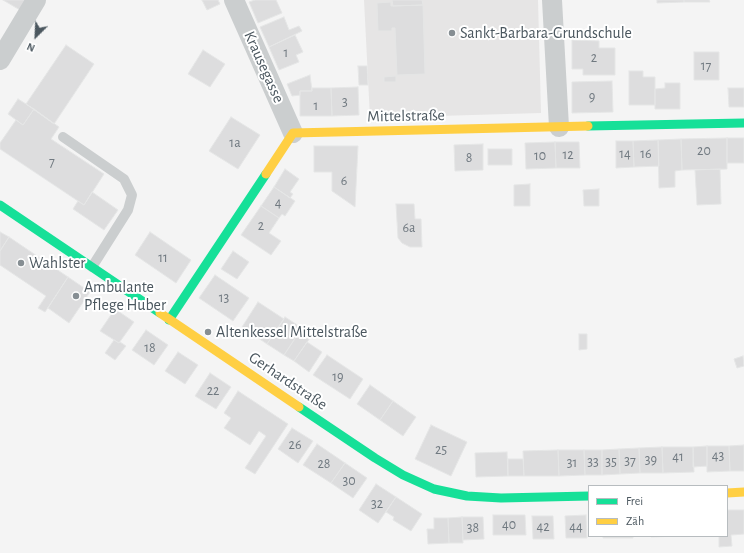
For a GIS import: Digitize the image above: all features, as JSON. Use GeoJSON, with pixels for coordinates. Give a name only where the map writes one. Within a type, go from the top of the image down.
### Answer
{"type":"FeatureCollection","features":[{"type":"Feature","properties":{"kind":"street"},"geometry":{"type":"LineString","coordinates":[[0,60],[36,0]]}},
{"type":"Feature","properties":{"kind":"street","name":"Krausegasse"},"geometry":{"type":"LineString","coordinates":[[234,0],[293,133]]}},
{"type":"Feature","properties":{"kind":"street"},"geometry":{"type":"LineString","coordinates":[[552,0],[559,127]]}},
{"type":"Feature","properties":{"kind":"street","name":"Mittelstraße"},"geometry":{"type":"LineString","coordinates":[[293,133],[744,123]]}},
{"type":"Feature","properties":{"kind":"street"},"geometry":{"type":"LineString","coordinates":[[169,320],[293,133]]}},
{"type":"Feature","properties":{"kind":"street","name":"Gerhardstraße"},"geometry":{"type":"LineString","coordinates":[[0,205],[169,320],[375,458],[403,475],[434,489],[467,496],[501,498],[588,496]]}},
{"type":"Feature","properties":{"kind":"street"},"geometry":{"type":"LineString","coordinates":[[728,493],[744,492]]}},
{"type":"Feature","properties":{"kind":"lane"},"geometry":{"type":"LineString","coordinates":[[63,137],[124,179],[132,195],[128,210],[92,267]]}},
{"type":"Feature","properties":{"kind":"shaded area","name":"Sankt-Barbara-Grundschule"},"geometry":{"type":"Polygon","coordinates":[[[364,0],[538,0],[541,113],[370,118],[364,0]]]}},
{"type":"Feature","properties":{"kind":"building"},"geometry":{"type":"Polygon","coordinates":[[[3,0],[26,0],[20,10],[3,0]]]}},
{"type":"Feature","properties":{"kind":"building"},"geometry":{"type":"Polygon","coordinates":[[[202,0],[218,0],[220,4],[207,10],[202,0]]]}},
{"type":"Feature","properties":{"kind":"building"},"geometry":{"type":"Polygon","coordinates":[[[255,0],[276,0],[282,13],[258,23],[249,2],[255,0]]]}},
{"type":"Feature","properties":{"kind":"building"},"geometry":{"type":"Polygon","coordinates":[[[392,0],[422,0],[423,5],[393,6],[392,0]]]}},
{"type":"Feature","properties":{"kind":"building"},"geometry":{"type":"Polygon","coordinates":[[[657,0],[684,0],[684,2],[657,3],[657,0]]]}},
{"type":"Feature","properties":{"kind":"building"},"geometry":{"type":"Polygon","coordinates":[[[684,0],[709,0],[710,2],[684,2],[684,0]]]}},
{"type":"Feature","properties":{"kind":"building"},"geometry":{"type":"Polygon","coordinates":[[[391,2],[391,6],[423,5],[425,74],[397,75],[395,28],[392,28],[392,31],[378,31],[377,3],[391,2]]]}},
{"type":"Feature","properties":{"kind":"building"},"geometry":{"type":"Polygon","coordinates":[[[284,17],[289,30],[299,26],[302,31],[269,47],[260,27],[284,17]]]}},
{"type":"Feature","properties":{"kind":"building"},"geometry":{"type":"Polygon","coordinates":[[[295,35],[303,52],[296,55],[299,62],[279,70],[269,47],[295,35]]]}},
{"type":"Feature","properties":{"kind":"building"},"geometry":{"type":"Polygon","coordinates":[[[572,40],[599,41],[599,48],[615,48],[615,75],[583,75],[583,69],[572,69],[572,40]]]}},
{"type":"Feature","properties":{"kind":"building"},"geometry":{"type":"Polygon","coordinates":[[[66,45],[94,64],[54,124],[26,104],[66,45]]]}},
{"type":"Feature","properties":{"kind":"building"},"geometry":{"type":"Polygon","coordinates":[[[203,50],[225,64],[210,87],[188,74],[203,50]]]}},
{"type":"Feature","properties":{"kind":"building"},"geometry":{"type":"Polygon","coordinates":[[[694,52],[719,52],[719,80],[694,80],[694,52]]]}},
{"type":"Feature","properties":{"kind":"building"},"geometry":{"type":"Polygon","coordinates":[[[358,66],[367,66],[368,85],[359,85],[358,66]]]}},
{"type":"Feature","properties":{"kind":"building"},"geometry":{"type":"Polygon","coordinates":[[[629,71],[643,71],[643,77],[655,77],[655,105],[629,105],[629,71]]]}},
{"type":"Feature","properties":{"kind":"building"},"geometry":{"type":"Polygon","coordinates":[[[310,75],[312,91],[300,91],[300,95],[292,96],[287,84],[310,75]]]}},
{"type":"Feature","properties":{"kind":"building"},"geometry":{"type":"Polygon","coordinates":[[[396,76],[396,82],[384,82],[384,77],[396,76]]]}},
{"type":"Feature","properties":{"kind":"building"},"geometry":{"type":"Polygon","coordinates":[[[612,81],[613,112],[572,113],[572,82],[612,81]]]}},
{"type":"Feature","properties":{"kind":"building"},"geometry":{"type":"Polygon","coordinates":[[[665,83],[680,83],[680,109],[655,109],[655,89],[665,88],[665,83]]]}},
{"type":"Feature","properties":{"kind":"building"},"geometry":{"type":"Polygon","coordinates":[[[358,87],[359,115],[332,116],[331,88],[358,87]]]}},
{"type":"Feature","properties":{"kind":"building"},"geometry":{"type":"Polygon","coordinates":[[[312,88],[331,88],[332,116],[300,116],[300,91],[312,91],[312,88]]]}},
{"type":"Feature","properties":{"kind":"building"},"geometry":{"type":"Polygon","coordinates":[[[728,88],[744,88],[744,107],[729,107],[728,88]]]}},
{"type":"Feature","properties":{"kind":"building"},"geometry":{"type":"Polygon","coordinates":[[[18,99],[34,109],[23,125],[8,114],[18,99]]]}},
{"type":"Feature","properties":{"kind":"building"},"geometry":{"type":"Polygon","coordinates":[[[34,109],[59,127],[51,139],[104,174],[84,205],[0,149],[0,143],[16,120],[23,125],[34,109]]]}},
{"type":"Feature","properties":{"kind":"building"},"geometry":{"type":"Polygon","coordinates":[[[231,117],[260,135],[238,169],[209,151],[231,117]]]}},
{"type":"Feature","properties":{"kind":"building"},"geometry":{"type":"Polygon","coordinates":[[[727,138],[744,138],[744,163],[727,163],[727,138]]]}},
{"type":"Feature","properties":{"kind":"building"},"geometry":{"type":"Polygon","coordinates":[[[727,138],[727,169],[682,170],[681,139],[727,138]]]}},
{"type":"Feature","properties":{"kind":"building"},"geometry":{"type":"Polygon","coordinates":[[[681,139],[682,170],[675,171],[675,187],[659,188],[658,140],[681,139]]]}},
{"type":"Feature","properties":{"kind":"building"},"geometry":{"type":"Polygon","coordinates":[[[658,140],[659,166],[634,167],[633,141],[658,140]]]}},
{"type":"Feature","properties":{"kind":"building"},"geometry":{"type":"Polygon","coordinates":[[[616,141],[633,141],[634,167],[616,168],[616,141]]]}},
{"type":"Feature","properties":{"kind":"building"},"geometry":{"type":"Polygon","coordinates":[[[555,142],[579,142],[580,168],[556,168],[555,142]]]}},
{"type":"Feature","properties":{"kind":"building"},"geometry":{"type":"Polygon","coordinates":[[[555,142],[556,168],[526,169],[525,143],[555,142]]]}},
{"type":"Feature","properties":{"kind":"building"},"geometry":{"type":"Polygon","coordinates":[[[483,144],[483,170],[455,171],[454,145],[483,144]]]}},
{"type":"Feature","properties":{"kind":"building"},"geometry":{"type":"Polygon","coordinates":[[[314,146],[358,146],[355,207],[332,191],[332,172],[314,172],[314,146]]]}},
{"type":"Feature","properties":{"kind":"building"},"geometry":{"type":"Polygon","coordinates":[[[488,149],[512,149],[512,165],[488,165],[488,149]]]}},
{"type":"Feature","properties":{"kind":"building"},"geometry":{"type":"Polygon","coordinates":[[[285,169],[299,179],[290,192],[293,194],[290,198],[274,187],[285,169]]]}},
{"type":"Feature","properties":{"kind":"building"},"geometry":{"type":"Polygon","coordinates":[[[720,169],[721,204],[697,205],[695,170],[720,169]]]}},
{"type":"Feature","properties":{"kind":"building"},"geometry":{"type":"Polygon","coordinates":[[[530,184],[530,206],[514,206],[514,185],[530,184]]]}},
{"type":"Feature","properties":{"kind":"building"},"geometry":{"type":"Polygon","coordinates":[[[274,187],[295,201],[285,216],[282,214],[279,218],[261,206],[274,187]]]}},
{"type":"Feature","properties":{"kind":"building"},"geometry":{"type":"Polygon","coordinates":[[[599,189],[599,206],[584,206],[583,190],[599,189]]]}},
{"type":"Feature","properties":{"kind":"building"},"geometry":{"type":"Polygon","coordinates":[[[92,192],[118,210],[104,230],[73,209],[78,201],[84,205],[92,192]]]}},
{"type":"Feature","properties":{"kind":"building"},"geometry":{"type":"Polygon","coordinates":[[[396,204],[414,204],[415,219],[421,219],[422,247],[410,247],[402,243],[398,238],[396,204]]]}},
{"type":"Feature","properties":{"kind":"building"},"geometry":{"type":"Polygon","coordinates":[[[261,206],[279,218],[269,233],[281,241],[271,255],[241,235],[261,206]]]}},
{"type":"Feature","properties":{"kind":"building"},"geometry":{"type":"Polygon","coordinates":[[[0,232],[9,237],[0,251],[0,232]]]}},
{"type":"Feature","properties":{"kind":"building"},"geometry":{"type":"Polygon","coordinates":[[[150,232],[191,260],[176,283],[135,255],[150,232]]]}},
{"type":"Feature","properties":{"kind":"building"},"geometry":{"type":"Polygon","coordinates":[[[9,237],[68,277],[45,312],[38,308],[46,296],[0,265],[0,251],[9,237]]]}},
{"type":"Feature","properties":{"kind":"building"},"geometry":{"type":"Polygon","coordinates":[[[233,251],[249,262],[237,279],[221,269],[233,251]]]}},
{"type":"Feature","properties":{"kind":"building"},"geometry":{"type":"Polygon","coordinates":[[[215,275],[249,298],[233,321],[199,298],[215,275]]]}},
{"type":"Feature","properties":{"kind":"building"},"geometry":{"type":"Polygon","coordinates":[[[68,277],[90,292],[69,323],[48,308],[68,277]]]}},
{"type":"Feature","properties":{"kind":"building"},"geometry":{"type":"Polygon","coordinates":[[[258,302],[284,319],[267,344],[242,327],[258,302]]]}},
{"type":"Feature","properties":{"kind":"building"},"geometry":{"type":"Polygon","coordinates":[[[115,309],[134,322],[119,343],[100,331],[115,309]]]}},
{"type":"Feature","properties":{"kind":"building"},"geometry":{"type":"Polygon","coordinates":[[[285,317],[302,328],[284,355],[267,344],[285,317]]]}},
{"type":"Feature","properties":{"kind":"building"},"geometry":{"type":"Polygon","coordinates":[[[302,328],[312,335],[294,361],[284,355],[302,328]]]}},
{"type":"Feature","properties":{"kind":"building"},"geometry":{"type":"Polygon","coordinates":[[[146,330],[168,345],[154,365],[132,350],[146,330]]]}},
{"type":"Feature","properties":{"kind":"building"},"geometry":{"type":"Polygon","coordinates":[[[579,334],[587,334],[587,349],[579,350],[579,334]]]}},
{"type":"Feature","properties":{"kind":"building"},"geometry":{"type":"Polygon","coordinates":[[[114,340],[126,346],[115,360],[105,353],[114,340]]]}},
{"type":"Feature","properties":{"kind":"building"},"geometry":{"type":"Polygon","coordinates":[[[307,342],[322,352],[309,372],[294,361],[307,342]]]}},
{"type":"Feature","properties":{"kind":"building"},"geometry":{"type":"Polygon","coordinates":[[[178,352],[198,365],[185,384],[165,371],[178,352]]]}},
{"type":"Feature","properties":{"kind":"building"},"geometry":{"type":"Polygon","coordinates":[[[327,355],[363,379],[350,399],[313,375],[327,355]]]}},
{"type":"Feature","properties":{"kind":"building"},"geometry":{"type":"Polygon","coordinates":[[[743,356],[744,366],[737,368],[734,359],[743,356]]]}},
{"type":"Feature","properties":{"kind":"building"},"geometry":{"type":"Polygon","coordinates":[[[210,373],[231,387],[216,409],[195,396],[210,373]]]}},
{"type":"Feature","properties":{"kind":"building"},"geometry":{"type":"Polygon","coordinates":[[[370,385],[393,401],[380,420],[357,404],[370,385]]]}},
{"type":"Feature","properties":{"kind":"building"},"geometry":{"type":"Polygon","coordinates":[[[238,391],[288,424],[255,474],[245,468],[266,436],[259,431],[250,445],[224,428],[231,418],[224,413],[238,391]]]}},
{"type":"Feature","properties":{"kind":"building"},"geometry":{"type":"Polygon","coordinates":[[[393,401],[416,417],[403,436],[380,420],[393,401]]]}},
{"type":"Feature","properties":{"kind":"building"},"geometry":{"type":"Polygon","coordinates":[[[431,425],[467,442],[451,476],[415,459],[431,425]]]}},
{"type":"Feature","properties":{"kind":"building"},"geometry":{"type":"Polygon","coordinates":[[[292,428],[313,441],[298,463],[278,449],[292,428]]]}},
{"type":"Feature","properties":{"kind":"building"},"geometry":{"type":"Polygon","coordinates":[[[317,444],[345,463],[331,483],[303,465],[317,444]]]}},
{"type":"Feature","properties":{"kind":"building"},"geometry":{"type":"Polygon","coordinates":[[[744,445],[744,471],[730,471],[729,446],[744,445]]]}},
{"type":"Feature","properties":{"kind":"building"},"geometry":{"type":"Polygon","coordinates":[[[707,446],[707,466],[693,467],[693,447],[707,446]]]}},
{"type":"Feature","properties":{"kind":"building"},"geometry":{"type":"Polygon","coordinates":[[[707,446],[729,446],[730,471],[707,472],[707,446]]]}},
{"type":"Feature","properties":{"kind":"building"},"geometry":{"type":"Polygon","coordinates":[[[662,447],[663,473],[640,473],[639,448],[662,447]]]}},
{"type":"Feature","properties":{"kind":"building"},"geometry":{"type":"Polygon","coordinates":[[[662,447],[693,447],[694,472],[663,473],[662,447]]]}},
{"type":"Feature","properties":{"kind":"building"},"geometry":{"type":"Polygon","coordinates":[[[639,448],[640,473],[620,474],[619,449],[639,448]]]}},
{"type":"Feature","properties":{"kind":"building"},"geometry":{"type":"Polygon","coordinates":[[[619,449],[620,474],[602,475],[602,450],[619,449]]]}},
{"type":"Feature","properties":{"kind":"building"},"geometry":{"type":"Polygon","coordinates":[[[558,450],[584,450],[585,475],[559,476],[558,450]]]}},
{"type":"Feature","properties":{"kind":"building"},"geometry":{"type":"Polygon","coordinates":[[[558,450],[559,476],[524,476],[523,451],[558,450]]]}},
{"type":"Feature","properties":{"kind":"building"},"geometry":{"type":"Polygon","coordinates":[[[584,450],[602,450],[602,475],[585,475],[584,450]]]}},
{"type":"Feature","properties":{"kind":"building"},"geometry":{"type":"Polygon","coordinates":[[[507,452],[508,476],[476,477],[475,453],[507,452]]]}},
{"type":"Feature","properties":{"kind":"building"},"geometry":{"type":"Polygon","coordinates":[[[508,459],[523,459],[524,476],[508,476],[508,459]]]}},
{"type":"Feature","properties":{"kind":"building"},"geometry":{"type":"Polygon","coordinates":[[[345,463],[367,478],[353,498],[331,483],[345,463]]]}},
{"type":"Feature","properties":{"kind":"building"},"geometry":{"type":"Polygon","coordinates":[[[376,484],[396,497],[378,523],[359,510],[376,484]]]}},
{"type":"Feature","properties":{"kind":"building"},"geometry":{"type":"Polygon","coordinates":[[[396,497],[422,514],[411,531],[393,520],[394,517],[386,512],[396,497]]]}},
{"type":"Feature","properties":{"kind":"building"},"geometry":{"type":"Polygon","coordinates":[[[728,510],[744,510],[744,534],[731,535],[732,546],[719,547],[719,537],[728,537],[728,510]]]}},
{"type":"Feature","properties":{"kind":"building"},"geometry":{"type":"Polygon","coordinates":[[[493,515],[525,515],[526,535],[493,535],[493,515]]]}},
{"type":"Feature","properties":{"kind":"building"},"geometry":{"type":"Polygon","coordinates":[[[586,515],[587,538],[566,538],[565,516],[586,515]]]}},
{"type":"Feature","properties":{"kind":"building"},"geometry":{"type":"Polygon","coordinates":[[[532,516],[553,516],[554,539],[533,539],[532,516]]]}},
{"type":"Feature","properties":{"kind":"building"},"geometry":{"type":"Polygon","coordinates":[[[462,517],[463,543],[449,543],[448,518],[462,517]]]}},
{"type":"Feature","properties":{"kind":"building"},"geometry":{"type":"Polygon","coordinates":[[[462,517],[483,517],[484,539],[463,540],[462,517]]]}},
{"type":"Feature","properties":{"kind":"building"},"geometry":{"type":"Polygon","coordinates":[[[434,518],[448,518],[449,543],[428,544],[427,529],[434,529],[434,518]]]}},
{"type":"Feature","properties":{"kind":"building"},"geometry":{"type":"Polygon","coordinates":[[[603,537],[633,537],[633,538],[603,537]]]}},
{"type":"Feature","properties":{"kind":"traffic: fast"},"geometry":{"type":"LineString","coordinates":[[588,126],[744,123]]}},
{"type":"Feature","properties":{"kind":"traffic: fast"},"geometry":{"type":"LineString","coordinates":[[169,320],[266,174]]}},
{"type":"Feature","properties":{"kind":"traffic: fast"},"geometry":{"type":"LineString","coordinates":[[0,205],[160,313]]}},
{"type":"Feature","properties":{"kind":"traffic: fast"},"geometry":{"type":"LineString","coordinates":[[299,407],[375,458],[403,475],[434,489],[467,496],[501,498],[588,496]]}},
{"type":"Feature","properties":{"kind":"traffic: slow"},"geometry":{"type":"LineString","coordinates":[[266,174],[293,133],[588,126]]}},
{"type":"Feature","properties":{"kind":"traffic: slow"},"geometry":{"type":"LineString","coordinates":[[160,313],[299,407]]}},
{"type":"Feature","properties":{"kind":"traffic: slow"},"geometry":{"type":"LineString","coordinates":[[728,493],[744,492]]}},
{"type":"Feature","properties":{"kind":"place","name":"Sankt-Barbara-Grundschule"},"geometry":{"type":"Point","coordinates":[452,33]}},
{"type":"Feature","properties":{"kind":"place","name":"Wahlster"},"geometry":{"type":"Point","coordinates":[21,263]}},
{"type":"Feature","properties":{"kind":"place","name":"Ambulante Pflege Huber"},"geometry":{"type":"Point","coordinates":[76,296]}},
{"type":"Feature","properties":{"kind":"place","name":"Altenkessel Mittelstraße"},"geometry":{"type":"Point","coordinates":[208,332]}}]}
